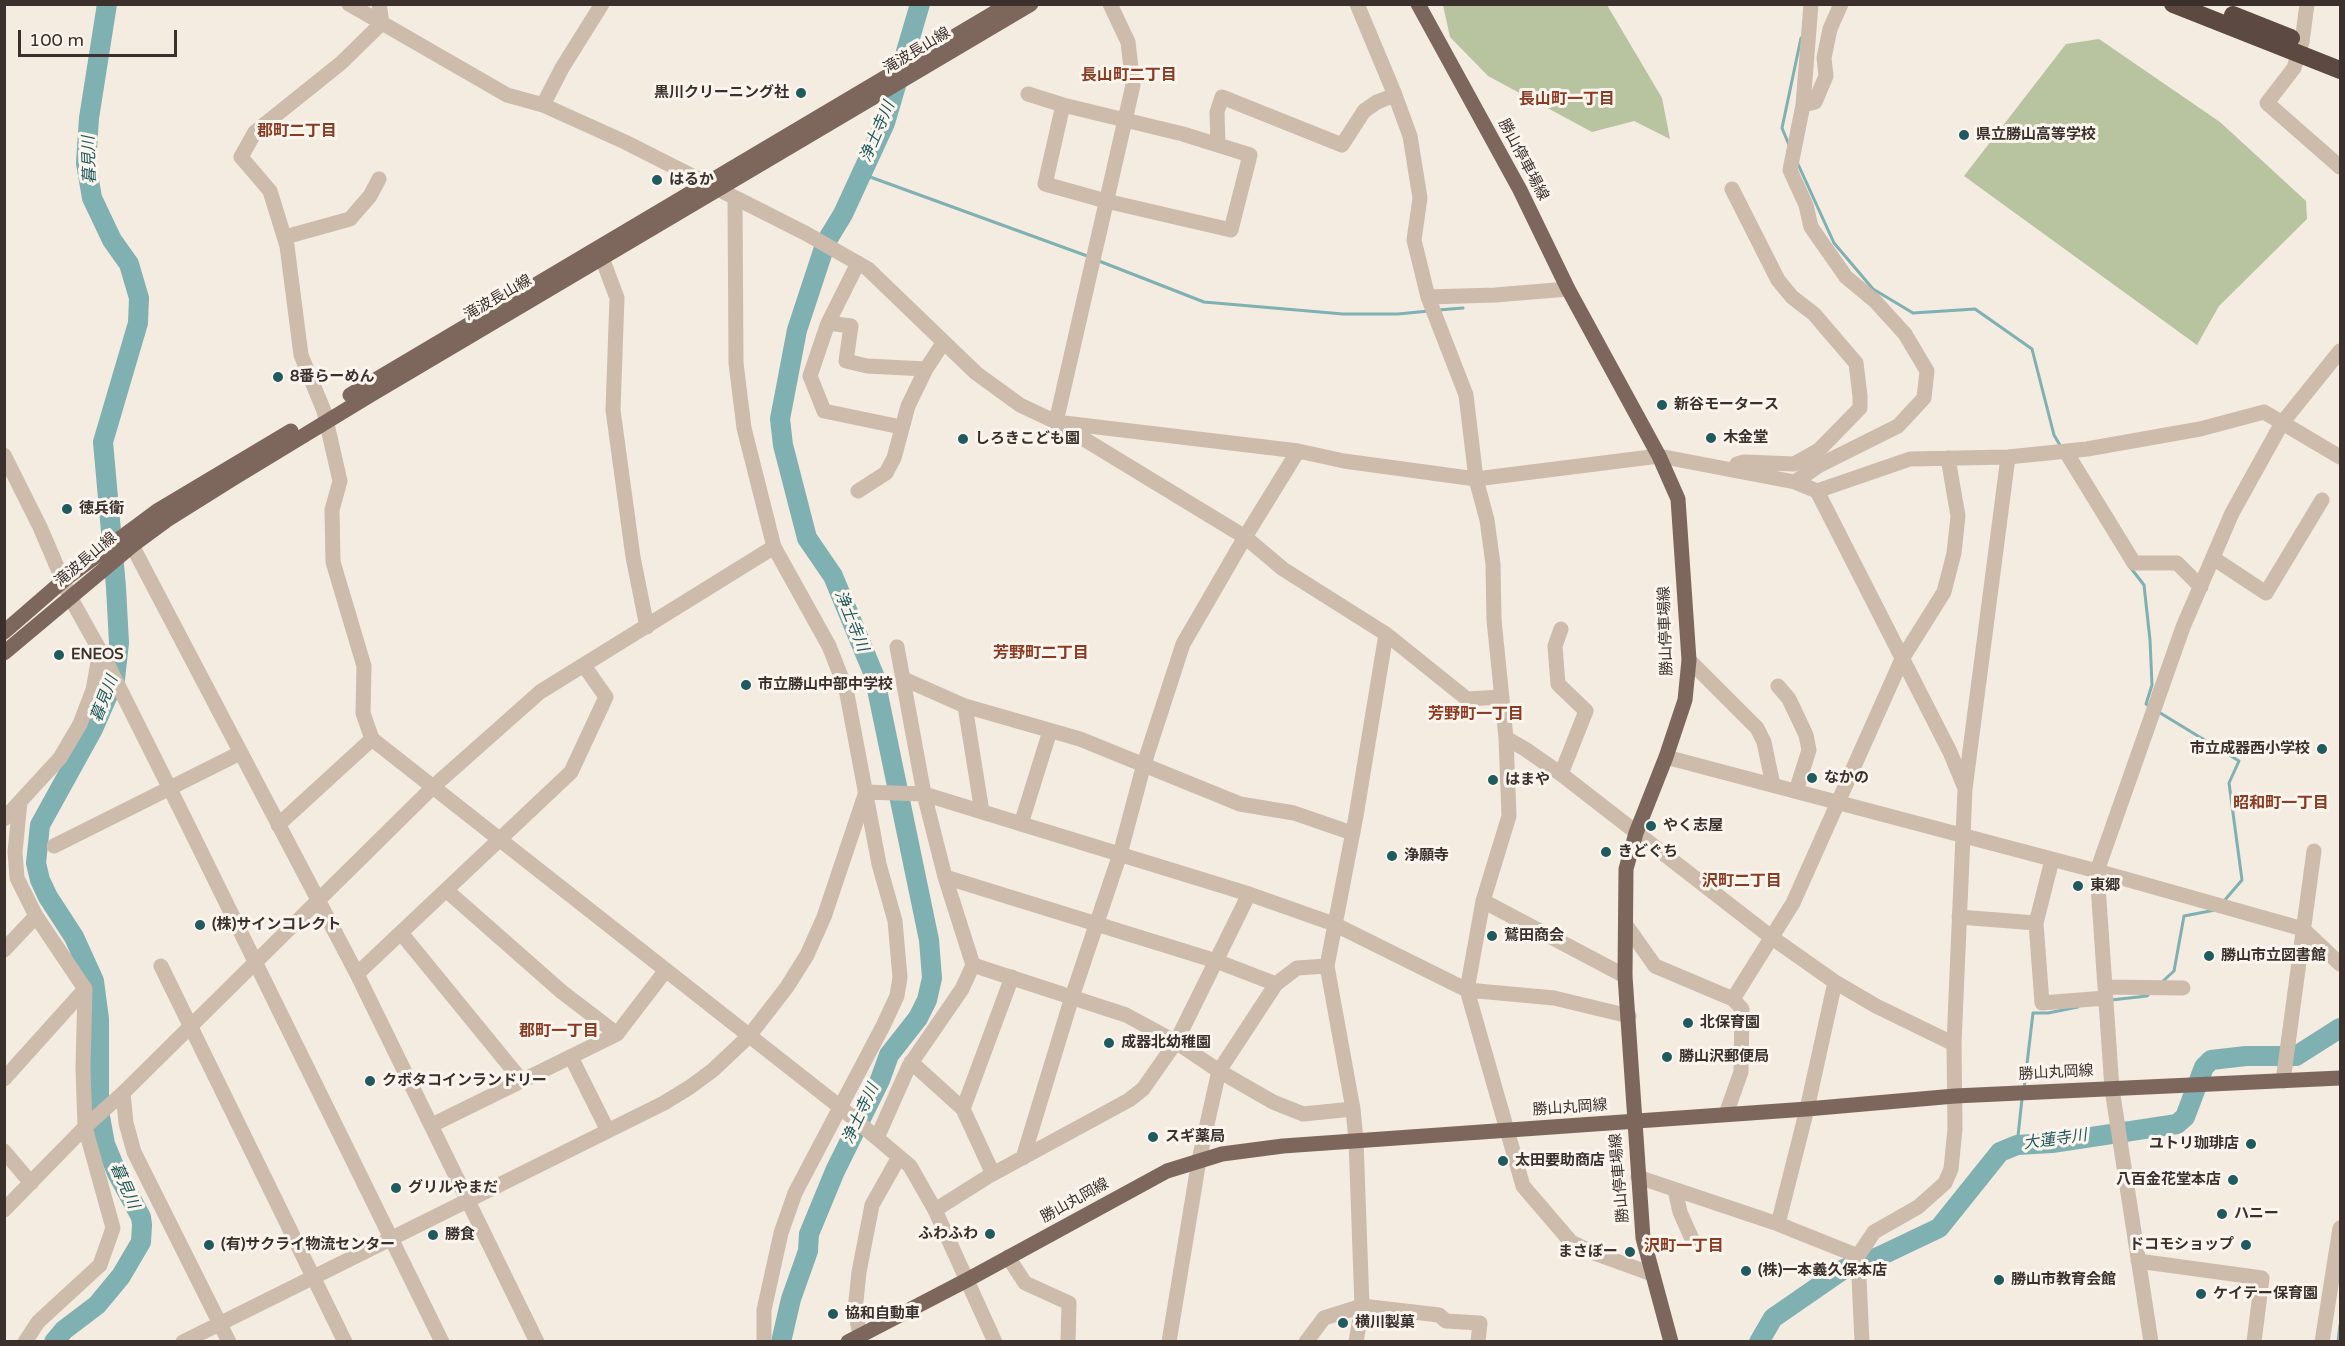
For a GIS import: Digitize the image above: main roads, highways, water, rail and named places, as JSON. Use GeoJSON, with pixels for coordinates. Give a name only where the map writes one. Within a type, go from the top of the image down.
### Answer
{"type":"FeatureCollection","features":[{"type":"Feature","properties":{"kind":"highway"},"geometry":{"type":"LineString","coordinates":[[2173,4],[2300,48],[2340,57]]}},
{"type":"Feature","properties":{"kind":"highway"},"geometry":{"type":"LineString","coordinates":[[2206,4],[2300,48],[2340,70]]}},
{"type":"Feature","properties":{"kind":"main road","name":"滝波長山線"},"geometry":{"type":"LineString","coordinates":[[325,416],[413,356],[851,111],[1009,4]]}},
{"type":"Feature","properties":{"kind":"main road","name":"滝波長山線"},"geometry":{"type":"LineString","coordinates":[[4,653],[99,573],[157,511],[602,258],[855,95],[1031,4]]}},
{"type":"Feature","properties":{"kind":"main road","name":"勝山停車場線"},"geometry":{"type":"LineString","coordinates":[[1418,4],[1520,190],[1568,289],[1659,456],[1678,500],[1689,660],[1685,700],[1666,757],[1636,833],[1626,869],[1625,976],[1643,1238],[1671,1341]]}},
{"type":"Feature","properties":{"kind":"main road","name":"滝波長山線"},"geometry":{"type":"LineString","coordinates":[[4,632],[95,556],[130,542]]}},
{"type":"Feature","properties":{"kind":"main road","name":"勝山丸岡線"},"geometry":{"type":"LineString","coordinates":[[854,1338],[967,1280],[1167,1171],[1199,1160],[1251,1149],[1807,1109],[1955,1096],[2340,1078]]}},
{"type":"Feature","properties":{"kind":"waterway","name":"暮見川"},"geometry":{"type":"LineString","coordinates":[[54,1342],[64,1330],[97,1305],[121,1276],[141,1242],[142,1225],[141,1217],[117,1173],[105,1144],[99,1111],[99,1019],[94,981],[74,937],[48,897],[40,880],[36,863],[40,825],[93,729],[115,679],[119,643],[103,442],[138,323],[139,298],[129,264],[112,240],[92,198],[86,163],[89,118],[107,4]]}},
{"type":"Feature","properties":{"kind":"waterway","name":"浄土寺川"},"geometry":{"type":"LineString","coordinates":[[781,1342],[791,1299],[808,1251],[809,1234],[835,1171],[880,1080],[889,1055],[918,1018],[927,1000],[932,978],[929,940],[874,675],[833,576],[807,538],[783,445],[780,419],[797,330],[826,242],[843,214],[885,123],[920,4]]}},
{"type":"Feature","properties":{"kind":"waterway"},"geometry":{"type":"LineString","coordinates":[[1789,145],[1782,128],[1801,38]]}},
{"type":"Feature","properties":{"kind":"waterway"},"geometry":{"type":"LineString","coordinates":[[1797,162],[1834,243],[1873,289],[1913,313],[1975,309],[2032,349],[2054,435],[2061,447]]}},
{"type":"Feature","properties":{"kind":"waterway"},"geometry":{"type":"LineString","coordinates":[[862,174],[1090,257]]}},
{"type":"Feature","properties":{"kind":"waterway"},"geometry":{"type":"LineString","coordinates":[[1099,261],[1204,302],[1343,314],[1398,314],[1429,311]]}},
{"type":"Feature","properties":{"kind":"waterway"},"geometry":{"type":"LineString","coordinates":[[1438,310],[1463,308]]}},
{"type":"Feature","properties":{"kind":"waterway"},"geometry":{"type":"LineString","coordinates":[[2130,567],[2144,585],[2152,685],[2146,704],[2149,706]]}},
{"type":"Feature","properties":{"kind":"waterway"},"geometry":{"type":"LineString","coordinates":[[2157,711],[2239,761],[2229,783],[2242,880],[2224,901]]}},
{"type":"Feature","properties":{"kind":"waterway"},"geometry":{"type":"LineString","coordinates":[[2162,982],[2174,971],[2184,916],[2215,910]]}},
{"type":"Feature","properties":{"kind":"waterway"},"geometry":{"type":"LineString","coordinates":[[2111,1000],[2147,996],[2151,992]]}},
{"type":"Feature","properties":{"kind":"waterway"},"geometry":{"type":"LineString","coordinates":[[2024,1089],[2033,1013],[2048,1013],[2078,1007]]}},
{"type":"Feature","properties":{"kind":"waterway","name":"大蓮寺川"},"geometry":{"type":"LineString","coordinates":[[1759,1342],[1773,1318],[1844,1269],[1878,1257],[1939,1228],[2000,1152],[2017,1145],[2052,1143],[2177,1124],[2185,1117],[2204,1067],[2211,1060],[2246,1056],[2296,1056],[2340,1028]]}},
{"type":"Feature","properties":{"kind":"waterway"},"geometry":{"type":"LineString","coordinates":[[2017,1145],[2022,1099]]}},
{"type":"Feature","properties":{"kind":"waterway"},"geometry":{"type":"LineString","coordinates":[[2338,1342],[2340,1325]]}},
{"type":"Feature","properties":{"kind":"place","name":"黒川クリーニング社"},"geometry":{"type":"Point","coordinates":[801,93]}},
{"type":"Feature","properties":{"kind":"place","name":"県立勝山高等学校"},"geometry":{"type":"Point","coordinates":[1964,135]}},
{"type":"Feature","properties":{"kind":"place","name":"はるか"},"geometry":{"type":"Point","coordinates":[657,180]}},
{"type":"Feature","properties":{"kind":"place","name":"8番らーめん"},"geometry":{"type":"Point","coordinates":[278,377]}},
{"type":"Feature","properties":{"kind":"place","name":"新谷モータース"},"geometry":{"type":"Point","coordinates":[1662,405]}},
{"type":"Feature","properties":{"kind":"place","name":"木金堂"},"geometry":{"type":"Point","coordinates":[1711,438]}},
{"type":"Feature","properties":{"kind":"place","name":"しろきこども園"},"geometry":{"type":"Point","coordinates":[963,439]}},
{"type":"Feature","properties":{"kind":"place","name":"徳兵衛"},"geometry":{"type":"Point","coordinates":[67,509]}},
{"type":"Feature","properties":{"kind":"place","name":"ENEOS"},"geometry":{"type":"Point","coordinates":[59,655]}},
{"type":"Feature","properties":{"kind":"place","name":"市立勝山中部中学校"},"geometry":{"type":"Point","coordinates":[746,685]}},
{"type":"Feature","properties":{"kind":"place","name":"市立成器西小学校"},"geometry":{"type":"Point","coordinates":[2322,749]}},
{"type":"Feature","properties":{"kind":"place","name":"なかの"},"geometry":{"type":"Point","coordinates":[1812,778]}},
{"type":"Feature","properties":{"kind":"place","name":"はまや"},"geometry":{"type":"Point","coordinates":[1493,780]}},
{"type":"Feature","properties":{"kind":"place","name":"やく志屋"},"geometry":{"type":"Point","coordinates":[1651,826]}},
{"type":"Feature","properties":{"kind":"place","name":"きどぐち"},"geometry":{"type":"Point","coordinates":[1606,852]}},
{"type":"Feature","properties":{"kind":"place","name":"浄願寺"},"geometry":{"type":"Point","coordinates":[1392,856]}},
{"type":"Feature","properties":{"kind":"place","name":"東郷"},"geometry":{"type":"Point","coordinates":[2078,886]}},
{"type":"Feature","properties":{"kind":"place","name":"(株)サインコレクト"},"geometry":{"type":"Point","coordinates":[200,925]}},
{"type":"Feature","properties":{"kind":"place","name":"鷲田商会"},"geometry":{"type":"Point","coordinates":[1492,936]}},
{"type":"Feature","properties":{"kind":"place","name":"勝山市立図書館"},"geometry":{"type":"Point","coordinates":[2209,956]}},
{"type":"Feature","properties":{"kind":"place","name":"北保育園"},"geometry":{"type":"Point","coordinates":[1688,1023]}},
{"type":"Feature","properties":{"kind":"place","name":"成器北幼稚園"},"geometry":{"type":"Point","coordinates":[1109,1043]}},
{"type":"Feature","properties":{"kind":"place","name":"勝山沢郵便局"},"geometry":{"type":"Point","coordinates":[1667,1057]}},
{"type":"Feature","properties":{"kind":"place","name":"クボタコインランドリー"},"geometry":{"type":"Point","coordinates":[370,1081]}},
{"type":"Feature","properties":{"kind":"place","name":"スギ薬局"},"geometry":{"type":"Point","coordinates":[1153,1137]}},
{"type":"Feature","properties":{"kind":"place","name":"ユトリ珈琲店"},"geometry":{"type":"Point","coordinates":[2251,1144]}},
{"type":"Feature","properties":{"kind":"place","name":"太田要助商店"},"geometry":{"type":"Point","coordinates":[1503,1161]}},
{"type":"Feature","properties":{"kind":"place","name":"八百金花堂本店"},"geometry":{"type":"Point","coordinates":[2233,1180]}},
{"type":"Feature","properties":{"kind":"place","name":"グリルやまだ"},"geometry":{"type":"Point","coordinates":[396,1188]}},
{"type":"Feature","properties":{"kind":"place","name":"ハニー"},"geometry":{"type":"Point","coordinates":[2222,1214]}},
{"type":"Feature","properties":{"kind":"place","name":"ふわふわ"},"geometry":{"type":"Point","coordinates":[990,1234]}},
{"type":"Feature","properties":{"kind":"place","name":"勝食"},"geometry":{"type":"Point","coordinates":[433,1235]}},
{"type":"Feature","properties":{"kind":"place","name":"(有)サクライ物流センター"},"geometry":{"type":"Point","coordinates":[209,1245]}},
{"type":"Feature","properties":{"kind":"place","name":"ドコモショップ"},"geometry":{"type":"Point","coordinates":[2246,1245]}},
{"type":"Feature","properties":{"kind":"place","name":"まさぼー"},"geometry":{"type":"Point","coordinates":[1630,1252]}},
{"type":"Feature","properties":{"kind":"place","name":"(株)一本義久保本店"},"geometry":{"type":"Point","coordinates":[1746,1271]}},
{"type":"Feature","properties":{"kind":"place","name":"勝山市教育会館"},"geometry":{"type":"Point","coordinates":[1999,1280]}},
{"type":"Feature","properties":{"kind":"place","name":"ケイテー保育園"},"geometry":{"type":"Point","coordinates":[2201,1294]}},
{"type":"Feature","properties":{"kind":"place","name":"協和自動車"},"geometry":{"type":"Point","coordinates":[833,1314]}},
{"type":"Feature","properties":{"kind":"place","name":"横川製菓"},"geometry":{"type":"Point","coordinates":[1343,1323]}},
{"type":"Feature","properties":{"kind":"district","name":"長山町二丁目"},"geometry":{"type":"Point","coordinates":[1129,76]}},
{"type":"Feature","properties":{"kind":"district","name":"長山町一丁目"},"geometry":{"type":"Point","coordinates":[1567,100]}},
{"type":"Feature","properties":{"kind":"district","name":"郡町二丁目"},"geometry":{"type":"Point","coordinates":[297,132]}},
{"type":"Feature","properties":{"kind":"district","name":"芳野町二丁目"},"geometry":{"type":"Point","coordinates":[1041,654]}},
{"type":"Feature","properties":{"kind":"district","name":"芳野町一丁目"},"geometry":{"type":"Point","coordinates":[1476,715]}},
{"type":"Feature","properties":{"kind":"district","name":"昭和町一丁目"},"geometry":{"type":"Point","coordinates":[2281,804]}},
{"type":"Feature","properties":{"kind":"district","name":"沢町二丁目"},"geometry":{"type":"Point","coordinates":[1742,882]}},
{"type":"Feature","properties":{"kind":"district","name":"郡町一丁目"},"geometry":{"type":"Point","coordinates":[559,1032]}},
{"type":"Feature","properties":{"kind":"district","name":"沢町一丁目"},"geometry":{"type":"Point","coordinates":[1684,1247]}}]}
